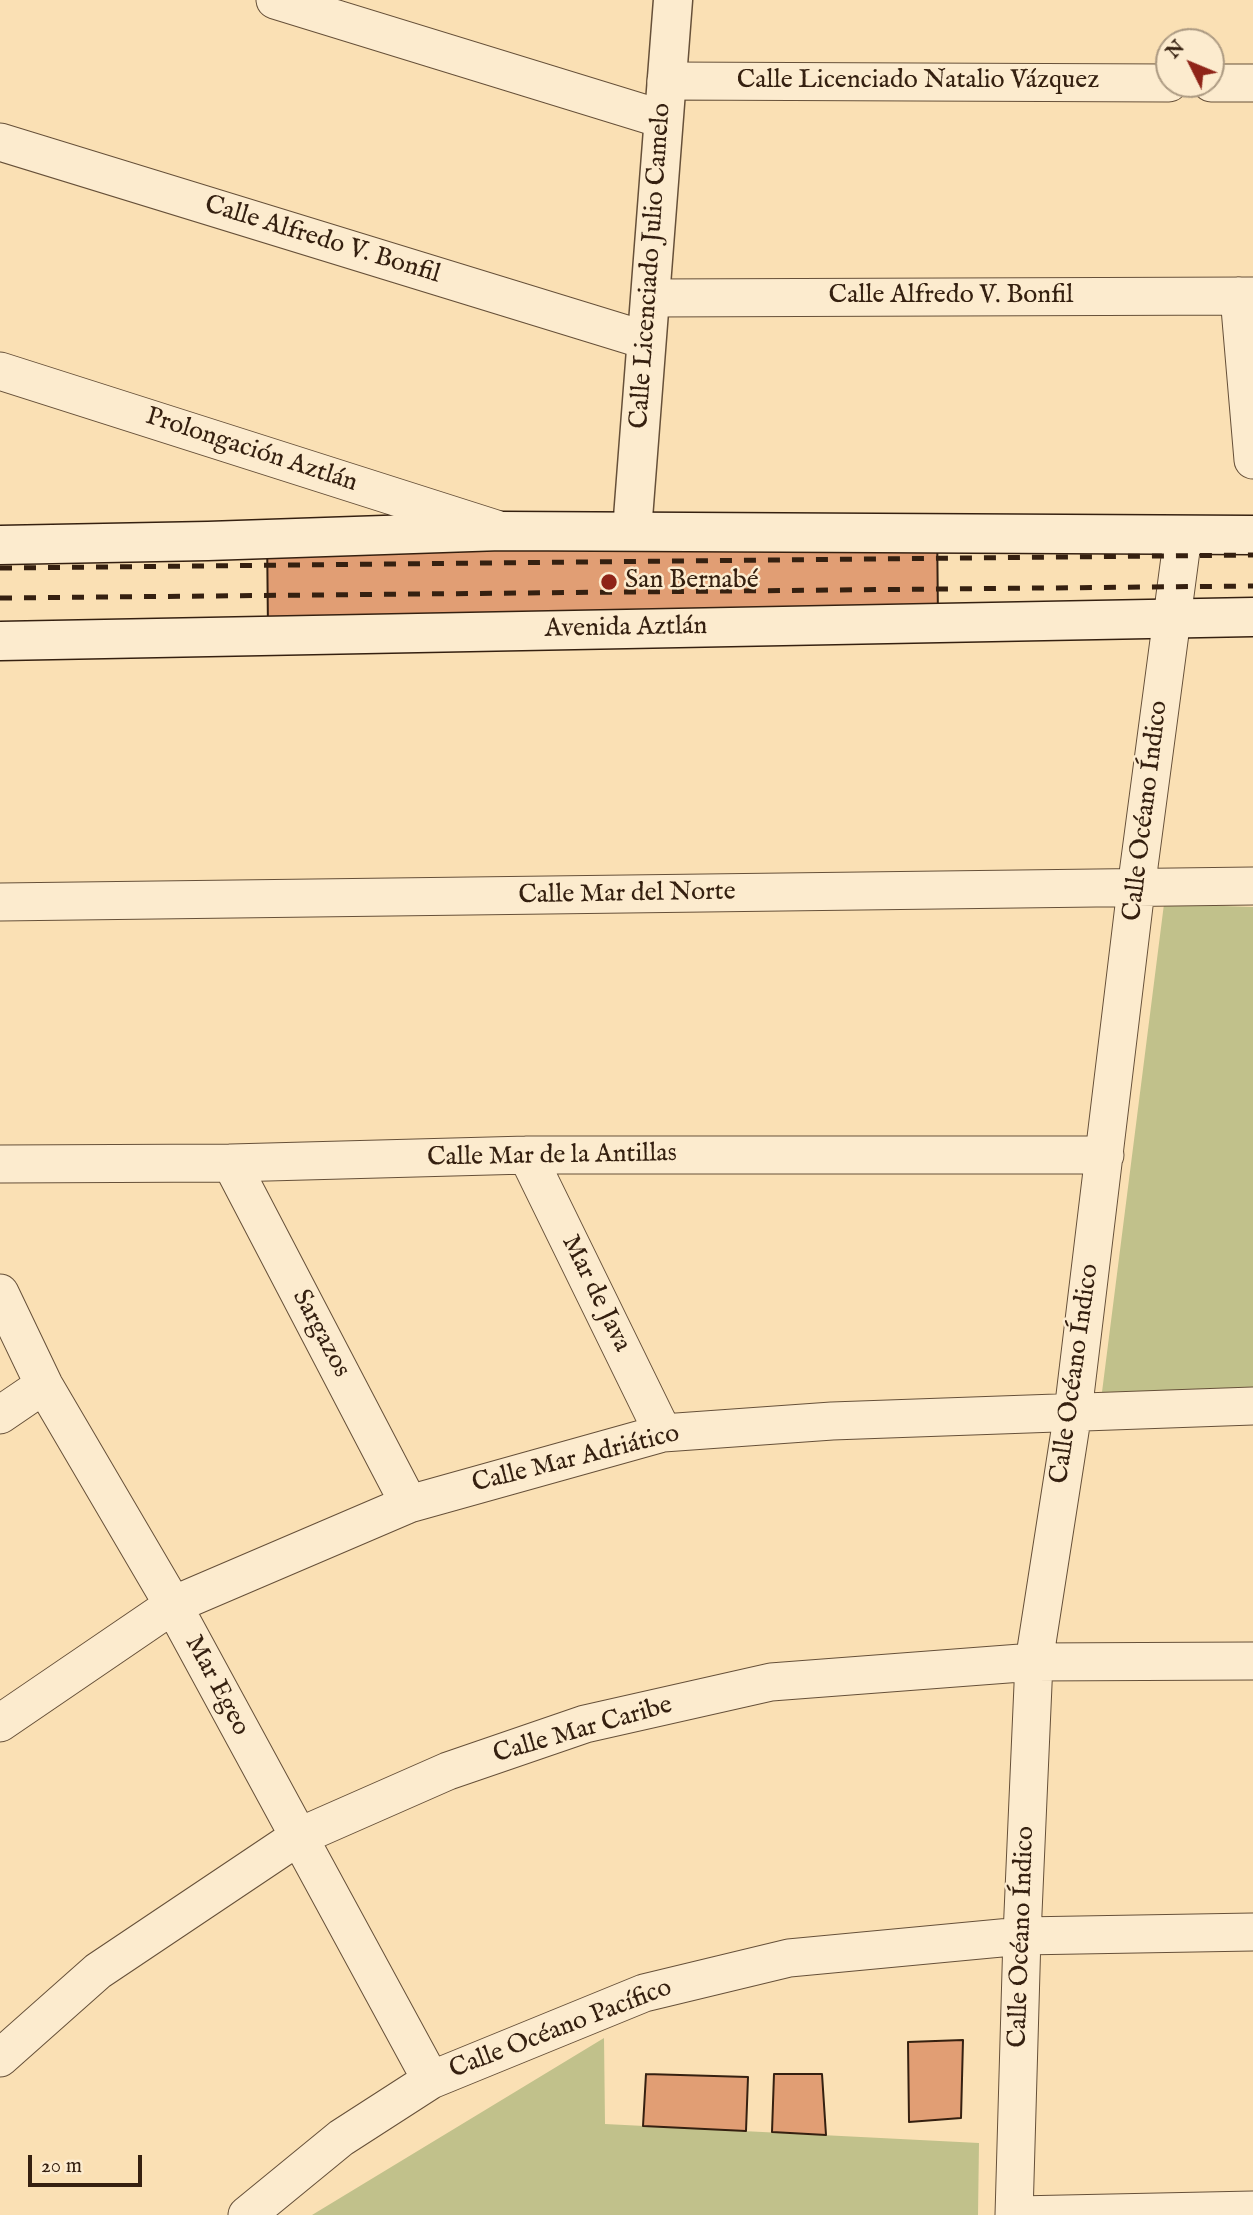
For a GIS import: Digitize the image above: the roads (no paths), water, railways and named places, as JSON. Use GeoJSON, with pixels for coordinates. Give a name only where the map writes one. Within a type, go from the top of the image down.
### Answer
{"type":"FeatureCollection","features":[{"type":"Feature","properties":{"kind":"main road","name":"Calle Licenciado Julio Camelo"},"geometry":{"type":"LineString","coordinates":[[632,531],[673,0]]}},
{"type":"Feature","properties":{"kind":"main road"},"geometry":{"type":"LineString","coordinates":[[0,545],[501,531],[1253,535]]}},
{"type":"Feature","properties":{"kind":"main road","name":"Avenida Aztlán"},"geometry":{"type":"LineString","coordinates":[[0,641],[1253,617]]}},
{"type":"Feature","properties":{"kind":"street"},"geometry":{"type":"LineString","coordinates":[[275,0],[662,119]]}},
{"type":"Feature","properties":{"kind":"street","name":"Calle Licenciado Natalio Vázquez"},"geometry":{"type":"LineString","coordinates":[[666,81],[1155,83]]}},
{"type":"Feature","properties":{"kind":"street"},"geometry":{"type":"LineString","coordinates":[[1225,83],[1253,83]]}},
{"type":"Feature","properties":{"kind":"street","name":"Calle Alfredo V. Bonfil"},"geometry":{"type":"LineString","coordinates":[[0,142],[645,340]]}},
{"type":"Feature","properties":{"kind":"street"},"geometry":{"type":"LineString","coordinates":[[1246,296],[1253,460]]}},
{"type":"Feature","properties":{"kind":"street","name":"Calle Alfredo V. Bonfil"},"geometry":{"type":"LineString","coordinates":[[650,298],[1246,296]]}},
{"type":"Feature","properties":{"kind":"street","name":"Prolongación Aztlán"},"geometry":{"type":"LineString","coordinates":[[0,371],[501,531]]}},
{"type":"Feature","properties":{"kind":"street","name":"Calle Océano Índico"},"geometry":{"type":"LineString","coordinates":[[1015,2215],[1022,1936],[1034,1662],[1073,1412],[1136,889],[1183,535]]}},
{"type":"Feature","properties":{"kind":"street","name":"Calle Mar del Norte"},"geometry":{"type":"LineString","coordinates":[[0,902],[1253,887]]}},
{"type":"Feature","properties":{"kind":"street","name":"Calle Mar de la Antillas"},"geometry":{"type":"LineString","coordinates":[[0,1164],[231,1163],[527,1155],[1105,1155]]}},
{"type":"Feature","properties":{"kind":"street","name":"Mar de Java"},"geometry":{"type":"LineString","coordinates":[[527,1155],[663,1433]]}},
{"type":"Feature","properties":{"kind":"street","name":"Sargazos"},"geometry":{"type":"LineString","coordinates":[[231,1163],[408,1504]]}},
{"type":"Feature","properties":{"kind":"street","name":"Mar Egeo"},"geometry":{"type":"LineString","coordinates":[[0,1293],[44,1385],[173,1605],[431,2080]]}},
{"type":"Feature","properties":{"kind":"street"},"geometry":{"type":"LineString","coordinates":[[0,1415],[44,1385]]}},
{"type":"Feature","properties":{"kind":"street","name":"Calle Mar Adriático"},"geometry":{"type":"LineString","coordinates":[[0,1723],[173,1605],[408,1504],[663,1433],[832,1421],[1253,1406]]}},
{"type":"Feature","properties":{"kind":"street","name":"Calle Mar Caribe"},"geometry":{"type":"LineString","coordinates":[[0,2058],[97,1970],[298,1837],[448,1771],[585,1724],[771,1682],[1034,1662],[1253,1661]]}},
{"type":"Feature","properties":{"kind":"street","name":"Calle Océano Pacífico"},"geometry":{"type":"LineString","coordinates":[[247,2215],[341,2138],[431,2080],[644,1993],[789,1958],[1022,1936],[1253,1932]]}},
{"type":"Feature","properties":{"kind":"street"},"geometry":{"type":"LineString","coordinates":[[1015,2215],[1253,2210]]}},
{"type":"Feature","properties":{"kind":"railway"},"geometry":{"type":"LineString","coordinates":[[0,568],[1253,555]]}},
{"type":"Feature","properties":{"kind":"railway"},"geometry":{"type":"LineString","coordinates":[[0,598],[1253,586]]}},
{"type":"Feature","properties":{"kind":"place","name":"San Bernabé"},"geometry":{"type":"Point","coordinates":[609,582]}}]}
